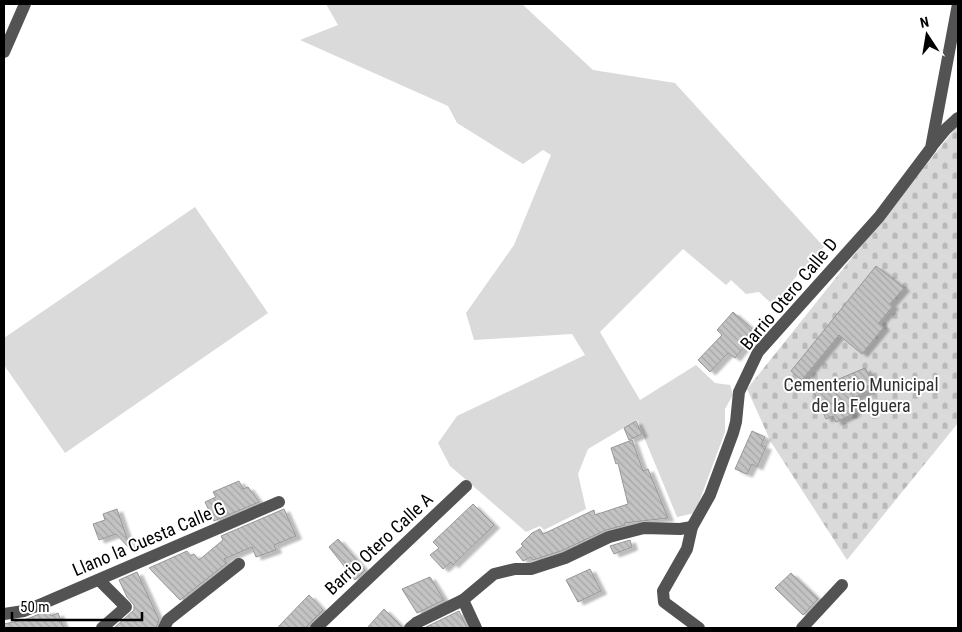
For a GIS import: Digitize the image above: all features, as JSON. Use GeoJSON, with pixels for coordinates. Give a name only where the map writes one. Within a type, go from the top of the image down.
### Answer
{"type":"FeatureCollection","features":[{"type":"Feature","properties":{"kind":"street"},"geometry":{"type":"LineString","coordinates":[[4,52],[25,4]]}},
{"type":"Feature","properties":{"kind":"street","name":"Barrio Otero Calle D"},"geometry":{"type":"LineString","coordinates":[[699,628],[668,605],[662,597],[662,591],[687,549],[692,526],[710,495],[733,433],[739,392],[758,352],[879,217],[931,148],[958,4]]}},
{"type":"Feature","properties":{"kind":"street"},"geometry":{"type":"LineString","coordinates":[[931,148],[946,129],[958,118]]}},
{"type":"Feature","properties":{"kind":"street","name":"Barrio Otero Calle A"},"geometry":{"type":"LineString","coordinates":[[316,628],[466,486]]}},
{"type":"Feature","properties":{"kind":"street","name":"Llano la Cuesta Calle G"},"geometry":{"type":"LineString","coordinates":[[4,614],[24,611],[279,502]]}},
{"type":"Feature","properties":{"kind":"street"},"geometry":{"type":"LineString","coordinates":[[410,628],[416,623],[464,600],[494,574],[515,568],[531,569],[565,558],[609,537],[644,528],[680,529],[692,526]]}},
{"type":"Feature","properties":{"kind":"street"},"geometry":{"type":"LineString","coordinates":[[164,628],[168,620],[239,564]]}},
{"type":"Feature","properties":{"kind":"street"},"geometry":{"type":"LineString","coordinates":[[99,580],[126,607],[102,628]]}},
{"type":"Feature","properties":{"kind":"street"},"geometry":{"type":"LineString","coordinates":[[802,628],[842,585]]}},
{"type":"Feature","properties":{"kind":"street"},"geometry":{"type":"LineString","coordinates":[[464,600],[476,628]]}},
{"type":"Feature","properties":{"kind":"green space"},"geometry":{"type":"Polygon","coordinates":[[[326,4],[522,4],[593,70],[675,83],[824,247],[799,273],[773,305],[759,292],[746,294],[731,280],[726,285],[683,249],[600,332],[640,400],[696,365],[715,383],[730,385],[733,395],[725,409],[725,432],[695,513],[677,517],[637,420],[588,449],[578,474],[586,509],[544,530],[540,526],[526,532],[450,466],[438,443],[457,416],[585,355],[572,334],[474,340],[466,313],[514,245],[551,155],[543,150],[523,164],[457,123],[448,106],[300,40],[338,25],[326,4]]]}},
{"type":"Feature","properties":{"kind":"green space","name":"Cementerio Municipal de la Felguera"},"geometry":{"type":"Polygon","coordinates":[[[958,125],[958,423],[847,560],[771,442],[747,389],[958,125]]]}},
{"type":"Feature","properties":{"kind":"green space"},"geometry":{"type":"Polygon","coordinates":[[[195,207],[268,313],[65,453],[4,365],[4,338],[195,207]]]}},
{"type":"Feature","properties":{"kind":"building"},"geometry":{"type":"Polygon","coordinates":[[[876,266],[904,288],[890,304],[893,306],[879,323],[884,327],[862,354],[839,335],[802,380],[791,371],[876,266]]]}},
{"type":"Feature","properties":{"kind":"building"},"geometry":{"type":"Polygon","coordinates":[[[733,312],[756,332],[735,358],[728,353],[710,372],[698,360],[722,335],[717,330],[733,312]]]}},
{"type":"Feature","properties":{"kind":"building"},"geometry":{"type":"Polygon","coordinates":[[[865,368],[873,384],[867,386],[869,390],[856,397],[859,403],[852,406],[855,413],[836,422],[833,416],[826,419],[813,390],[865,368]]]}},
{"type":"Feature","properties":{"kind":"building"},"geometry":{"type":"Polygon","coordinates":[[[636,421],[642,434],[629,440],[624,428],[636,421]]]}},
{"type":"Feature","properties":{"kind":"building"},"geometry":{"type":"Polygon","coordinates":[[[752,431],[765,437],[761,445],[766,447],[757,467],[752,464],[747,474],[735,469],[752,431]]]}},
{"type":"Feature","properties":{"kind":"building"},"geometry":{"type":"Polygon","coordinates":[[[632,440],[643,471],[648,469],[668,518],[624,523],[625,525],[606,530],[561,551],[533,560],[531,557],[523,561],[516,552],[532,533],[540,529],[543,534],[594,510],[595,515],[628,504],[618,463],[616,464],[611,448],[632,440]]]}},
{"type":"Feature","properties":{"kind":"building"},"geometry":{"type":"Polygon","coordinates":[[[239,481],[243,489],[248,487],[259,502],[214,521],[205,502],[216,497],[213,492],[239,481]]]}},
{"type":"Feature","properties":{"kind":"building"},"geometry":{"type":"Polygon","coordinates":[[[473,504],[494,525],[453,565],[451,562],[443,569],[430,555],[439,548],[433,542],[473,504]]]}},
{"type":"Feature","properties":{"kind":"building"},"geometry":{"type":"Polygon","coordinates":[[[117,509],[131,550],[116,534],[99,540],[93,524],[105,520],[103,514],[117,509]]]}},
{"type":"Feature","properties":{"kind":"building"},"geometry":{"type":"Polygon","coordinates":[[[284,509],[296,536],[274,545],[276,550],[256,557],[252,547],[224,559],[227,563],[180,600],[149,568],[187,551],[191,556],[194,554],[199,560],[223,540],[221,536],[284,509]]]}},
{"type":"Feature","properties":{"kind":"building"},"geometry":{"type":"Polygon","coordinates":[[[338,539],[365,570],[355,580],[329,547],[338,539]]]}},
{"type":"Feature","properties":{"kind":"building"},"geometry":{"type":"Polygon","coordinates":[[[630,540],[632,547],[614,554],[610,546],[630,540]]]}},
{"type":"Feature","properties":{"kind":"building"},"geometry":{"type":"Polygon","coordinates":[[[590,569],[601,591],[578,602],[566,580],[590,569]]]}},
{"type":"Feature","properties":{"kind":"building"},"geometry":{"type":"Polygon","coordinates":[[[137,572],[159,620],[156,628],[114,628],[134,610],[134,605],[127,597],[119,580],[137,572]]]}},
{"type":"Feature","properties":{"kind":"building"},"geometry":{"type":"Polygon","coordinates":[[[791,573],[818,599],[803,615],[775,588],[791,573]]]}},
{"type":"Feature","properties":{"kind":"building"},"geometry":{"type":"Polygon","coordinates":[[[430,577],[444,600],[417,613],[402,589],[430,577]]]}},
{"type":"Feature","properties":{"kind":"building"},"geometry":{"type":"Polygon","coordinates":[[[309,595],[323,610],[305,628],[277,628],[309,595]]]}},
{"type":"Feature","properties":{"kind":"building"},"geometry":{"type":"Polygon","coordinates":[[[384,609],[402,627],[402,628],[367,628],[384,609]]]}},
{"type":"Feature","properties":{"kind":"building"},"geometry":{"type":"Polygon","coordinates":[[[49,610],[51,616],[58,613],[64,628],[4,628],[4,624],[27,619],[49,610]]]}},
{"type":"Feature","properties":{"kind":"building"},"geometry":{"type":"Polygon","coordinates":[[[459,611],[467,628],[426,627],[459,611]]]}}]}
